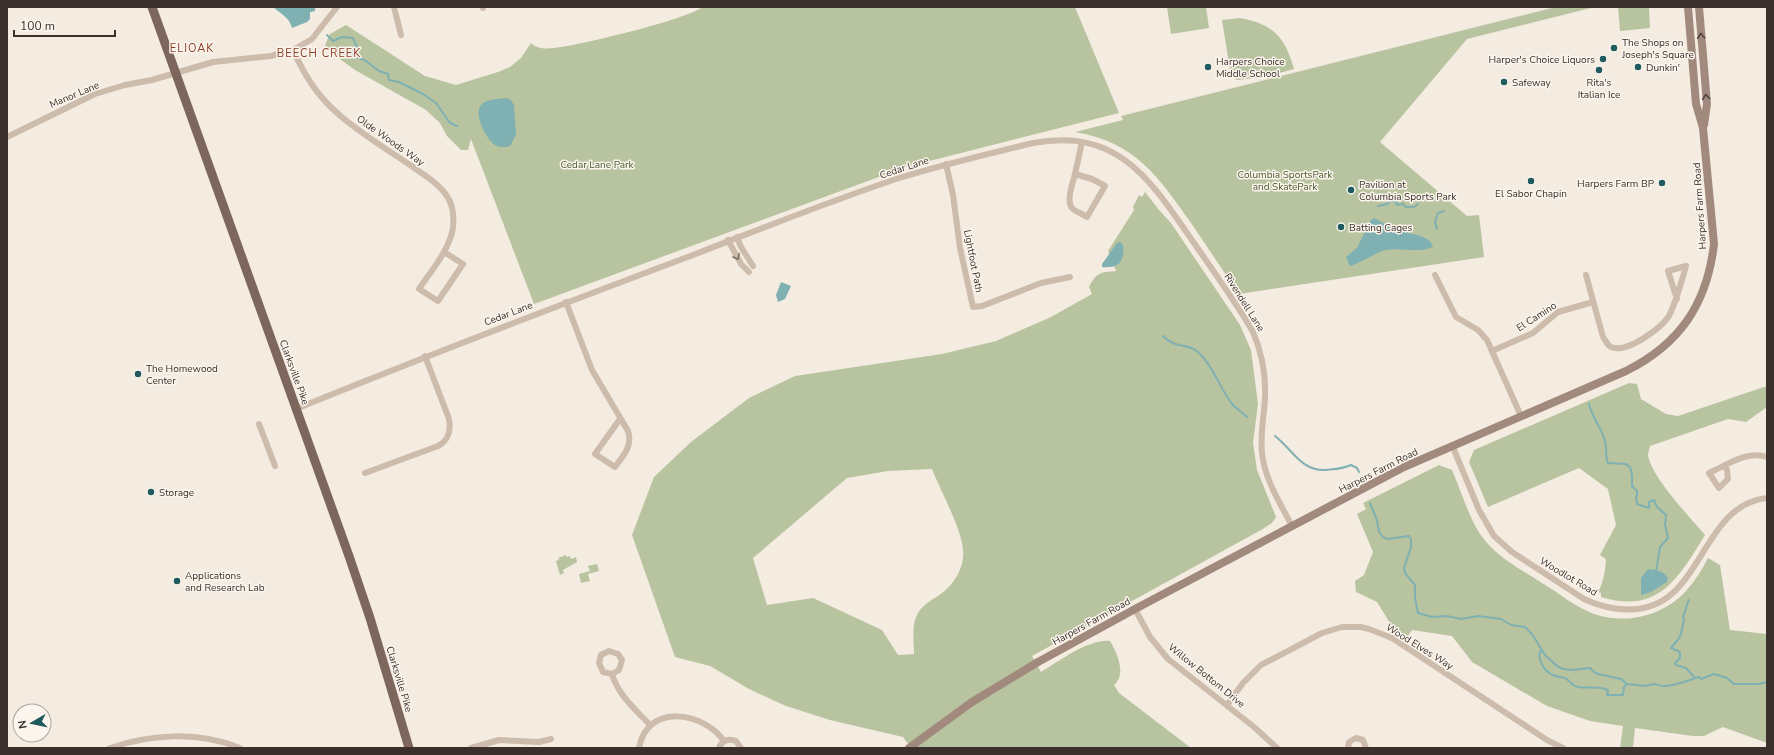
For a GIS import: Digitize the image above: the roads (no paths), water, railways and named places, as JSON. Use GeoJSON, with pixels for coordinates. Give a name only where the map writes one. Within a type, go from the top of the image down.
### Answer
{"type":"FeatureCollection","features":[{"type":"Feature","properties":{"kind":"main road","name":"Clarksville Pike"},"geometry":{"type":"LineString","coordinates":[[152,7],[370,618],[409,748]]}},
{"type":"Feature","properties":{"kind":"main road","name":"Harpers Farm Road"},"geometry":{"type":"LineString","coordinates":[[908,748],[972,702],[1008,680],[1135,609],[1404,467],[1641,364],[1667,346],[1684,327],[1695,310],[1708,278],[1714,244],[1703,128],[1696,104],[1688,7]]}},
{"type":"Feature","properties":{"kind":"main road","name":"Harpers Farm Road"},"geometry":{"type":"LineString","coordinates":[[1698,7],[1707,104],[1703,128]]}},
{"type":"Feature","properties":{"kind":"street","name":"Manor Lane"},"geometry":{"type":"LineString","coordinates":[[7,136],[95,94],[125,85],[152,80],[213,62],[271,56],[293,50],[312,39],[336,7]]}},
{"type":"Feature","properties":{"kind":"street"},"geometry":{"type":"LineString","coordinates":[[394,7],[400,35]]}},
{"type":"Feature","properties":{"kind":"street","name":"Olde Woods Way"},"geometry":{"type":"LineString","coordinates":[[293,50],[310,84],[326,103],[350,123],[432,181],[444,192],[451,205],[453,216],[451,237],[444,252],[419,289],[438,301],[463,264],[444,252]]}},
{"type":"Feature","properties":{"kind":"street","name":"Cedar Lane"},"geometry":{"type":"LineString","coordinates":[[296,409],[425,356],[728,240],[895,180],[946,164],[1047,140],[1060,139],[1082,142]]}},
{"type":"Feature","properties":{"kind":"street"},"geometry":{"type":"LineString","coordinates":[[1075,174],[1105,186],[1087,217],[1073,209],[1070,199],[1075,174],[1082,142]]}},
{"type":"Feature","properties":{"kind":"street","name":"Rivendell Lane"},"geometry":{"type":"LineString","coordinates":[[1082,142],[1103,148],[1120,156],[1137,169],[1153,186],[1254,332],[1262,354],[1264,367],[1265,398],[1262,441],[1264,464],[1270,483],[1292,526]]}},
{"type":"Feature","properties":{"kind":"street","name":"Lightfoot Path"},"geometry":{"type":"LineString","coordinates":[[946,164],[960,248],[973,307],[982,306],[1041,283],[1070,277]]}},
{"type":"Feature","properties":{"kind":"street"},"geometry":{"type":"LineString","coordinates":[[737,237],[744,253],[753,266]]}},
{"type":"Feature","properties":{"kind":"street"},"geometry":{"type":"LineString","coordinates":[[728,240],[741,264],[749,272]]}},
{"type":"Feature","properties":{"kind":"street"},"geometry":{"type":"LineString","coordinates":[[1586,275],[1604,337],[1607,343],[1612,347],[1618,348],[1631,345],[1660,326],[1668,317],[1676,299],[1686,266],[1668,271],[1676,299]]}},
{"type":"Feature","properties":{"kind":"street"},"geometry":{"type":"LineString","coordinates":[[1435,275],[1456,317],[1484,334],[1521,416]]}},
{"type":"Feature","properties":{"kind":"street"},"geometry":{"type":"LineString","coordinates":[[566,302],[592,370],[628,431],[630,442],[628,448],[615,468],[595,454],[620,419]]}},
{"type":"Feature","properties":{"kind":"street","name":"El Camino"},"geometry":{"type":"LineString","coordinates":[[1492,351],[1533,333],[1558,312],[1593,302]]}},
{"type":"Feature","properties":{"kind":"street"},"geometry":{"type":"LineString","coordinates":[[365,473],[438,446],[444,442],[448,436],[451,428],[449,420],[425,356]]}},
{"type":"Feature","properties":{"kind":"street"},"geometry":{"type":"LineString","coordinates":[[260,424],[275,466]]}},
{"type":"Feature","properties":{"kind":"street","name":"Woodlot Road"},"geometry":{"type":"LineString","coordinates":[[1452,446],[1486,526],[1502,545],[1584,599],[1600,606],[1618,610],[1641,609],[1667,598],[1677,590],[1685,580],[1724,521],[1742,506],[1752,501],[1767,498]]}},
{"type":"Feature","properties":{"kind":"street"},"geometry":{"type":"LineString","coordinates":[[1724,466],[1749,456],[1760,454],[1767,457]]}},
{"type":"Feature","properties":{"kind":"street","name":"Willow Bottom Drive"},"geometry":{"type":"LineString","coordinates":[[1135,609],[1158,648],[1168,659],[1227,705],[1277,748]]}},
{"type":"Feature","properties":{"kind":"street","name":"Wood Elves Way"},"geometry":{"type":"LineString","coordinates":[[1227,705],[1243,683],[1261,665],[1322,633],[1342,627],[1361,627],[1392,638],[1540,736],[1563,748]]}},
{"type":"Feature","properties":{"kind":"street"},"geometry":{"type":"LineString","coordinates":[[612,674],[614,683],[619,691],[650,725]]}},
{"type":"Feature","properties":{"kind":"street"},"geometry":{"type":"LineString","coordinates":[[639,748],[641,738],[650,725],[664,718],[680,716],[712,728],[724,741]]}},
{"type":"Feature","properties":{"kind":"street"},"geometry":{"type":"LineString","coordinates":[[110,748],[143,739],[178,736],[214,740],[240,748]]}},
{"type":"Feature","properties":{"kind":"street"},"geometry":{"type":"LineString","coordinates":[[1348,748],[1349,742],[1356,738],[1363,740],[1366,748]]}},
{"type":"Feature","properties":{"kind":"street"},"geometry":{"type":"LineString","coordinates":[[471,748],[499,740],[539,742],[551,739]]}},
{"type":"Feature","properties":{"kind":"street"},"geometry":{"type":"LineString","coordinates":[[719,748],[724,741],[733,739],[741,748]]}},
{"type":"Feature","properties":{"kind":"water"},"geometry":{"type":"Polygon","coordinates":[[[273,7],[315,7],[315,11],[310,12],[310,19],[307,22],[292,28],[287,19],[273,7]]]}},
{"type":"Feature","properties":{"kind":"water"},"geometry":{"type":"Polygon","coordinates":[[[506,98],[511,100],[514,105],[516,135],[510,146],[501,147],[491,142],[484,132],[479,119],[479,108],[484,102],[506,98]]]}},
{"type":"Feature","properties":{"kind":"water"},"geometry":{"type":"Polygon","coordinates":[[[1374,218],[1399,231],[1422,236],[1431,242],[1433,247],[1422,250],[1386,250],[1350,266],[1346,257],[1357,248],[1370,221],[1374,218]]]}},
{"type":"Feature","properties":{"kind":"water"},"geometry":{"type":"Polygon","coordinates":[[[1120,242],[1123,245],[1123,255],[1120,263],[1113,267],[1102,267],[1102,264],[1117,243],[1120,242]]]}},
{"type":"Feature","properties":{"kind":"water"},"geometry":{"type":"Polygon","coordinates":[[[781,282],[791,286],[785,299],[778,302],[776,295],[781,282]]]}},
{"type":"Feature","properties":{"kind":"water"},"geometry":{"type":"Polygon","coordinates":[[[1648,569],[1662,572],[1668,578],[1667,582],[1651,592],[1641,595],[1641,578],[1648,569]]]}},
{"type":"Feature","properties":{"kind":"waterway"},"geometry":{"type":"LineString","coordinates":[[327,35],[333,41],[342,37],[353,38],[357,47],[352,49],[351,53],[354,56],[366,61],[379,71],[388,74],[389,80],[399,82],[423,94],[436,103],[450,123],[457,126]]}},
{"type":"Feature","properties":{"kind":"waterway"},"geometry":{"type":"LineString","coordinates":[[1419,201],[1426,197]]}},
{"type":"Feature","properties":{"kind":"waterway"},"geometry":{"type":"LineString","coordinates":[[1378,206],[1388,204],[1391,200],[1396,202],[1397,205],[1403,204],[1406,207],[1414,207],[1418,204]]}},
{"type":"Feature","properties":{"kind":"waterway"},"geometry":{"type":"LineString","coordinates":[[1437,229],[1435,222],[1438,213],[1444,211]]}},
{"type":"Feature","properties":{"kind":"waterway"},"geometry":{"type":"LineString","coordinates":[[1163,336],[1177,345],[1191,348],[1199,353],[1209,365],[1233,405],[1247,417]]}},
{"type":"Feature","properties":{"kind":"waterway"},"geometry":{"type":"LineString","coordinates":[[1589,404],[1592,414],[1604,436],[1608,463],[1626,464],[1630,467],[1632,486],[1637,491],[1637,504],[1649,508],[1649,502],[1654,500],[1657,507],[1666,515],[1665,524],[1668,538],[1660,547],[1656,572]]}},
{"type":"Feature","properties":{"kind":"waterway"},"geometry":{"type":"LineString","coordinates":[[1275,436],[1298,459],[1310,467],[1326,470],[1351,465],[1357,468],[1359,472]]}},
{"type":"Feature","properties":{"kind":"waterway"},"geometry":{"type":"LineString","coordinates":[[1370,503],[1377,520],[1379,532],[1383,537],[1388,539],[1409,536],[1411,539],[1411,547],[1404,568],[1405,573],[1415,585],[1415,598],[1418,613],[1432,617],[1447,616],[1461,619],[1478,616],[1501,619],[1511,625],[1525,627],[1532,634],[1545,655],[1557,666],[1563,669],[1572,670],[1590,668],[1598,674],[1621,679],[1627,684],[1646,686],[1654,684],[1667,686],[1699,677],[1701,679],[1714,674],[1727,678],[1734,684],[1759,684],[1767,682]]}},
{"type":"Feature","properties":{"kind":"waterway"},"geometry":{"type":"LineString","coordinates":[[1689,600],[1683,616],[1684,621],[1680,637],[1671,648],[1680,652],[1680,658],[1675,663],[1676,665],[1686,668],[1695,678]]}},
{"type":"Feature","properties":{"kind":"waterway"},"geometry":{"type":"LineString","coordinates":[[1541,650],[1540,661],[1544,668],[1555,676],[1565,678],[1572,685],[1608,690],[1607,695],[1623,695],[1624,687],[1627,684]]}},
{"type":"Feature","properties":{"kind":"place","name":"The Shops on Joseph's Square"},"geometry":{"type":"Point","coordinates":[1614,48]}},
{"type":"Feature","properties":{"kind":"place","name":"Harper's Choice Liquors"},"geometry":{"type":"Point","coordinates":[1603,59]}},
{"type":"Feature","properties":{"kind":"place","name":"Harpers Choice Middle School"},"geometry":{"type":"Point","coordinates":[1208,67]}},
{"type":"Feature","properties":{"kind":"place","name":"Dunkin'"},"geometry":{"type":"Point","coordinates":[1638,67]}},
{"type":"Feature","properties":{"kind":"place","name":"Rita's Italian Ice"},"geometry":{"type":"Point","coordinates":[1599,70]}},
{"type":"Feature","properties":{"kind":"place","name":"Safeway"},"geometry":{"type":"Point","coordinates":[1504,82]}},
{"type":"Feature","properties":{"kind":"place","name":"El Sabor Chapin"},"geometry":{"type":"Point","coordinates":[1531,181]}},
{"type":"Feature","properties":{"kind":"place","name":"Harpers Farm BP"},"geometry":{"type":"Point","coordinates":[1662,183]}},
{"type":"Feature","properties":{"kind":"place","name":"Pavilion at Columbia Sports Park"},"geometry":{"type":"Point","coordinates":[1351,190]}},
{"type":"Feature","properties":{"kind":"place","name":"Batting Cages"},"geometry":{"type":"Point","coordinates":[1341,227]}},
{"type":"Feature","properties":{"kind":"place","name":"The Homewood Center"},"geometry":{"type":"Point","coordinates":[138,374]}},
{"type":"Feature","properties":{"kind":"place","name":"Storage"},"geometry":{"type":"Point","coordinates":[151,492]}},
{"type":"Feature","properties":{"kind":"place","name":"Applications and Research Lab"},"geometry":{"type":"Point","coordinates":[177,581]}},
{"type":"Feature","properties":{"kind":"district","name":"ELIOAK"},"geometry":{"type":"Point","coordinates":[192,48]}},
{"type":"Feature","properties":{"kind":"district","name":"BEECH CREEK"},"geometry":{"type":"Point","coordinates":[319,53]}},
{"type":"Feature","properties":{"kind":"park label","name":"Cedar Lane Park"},"geometry":{"type":"Point","coordinates":[597,164]}},
{"type":"Feature","properties":{"kind":"park label","name":"Columbia SportsPark and SkatePark"},"geometry":{"type":"Point","coordinates":[1285,180]}}]}
